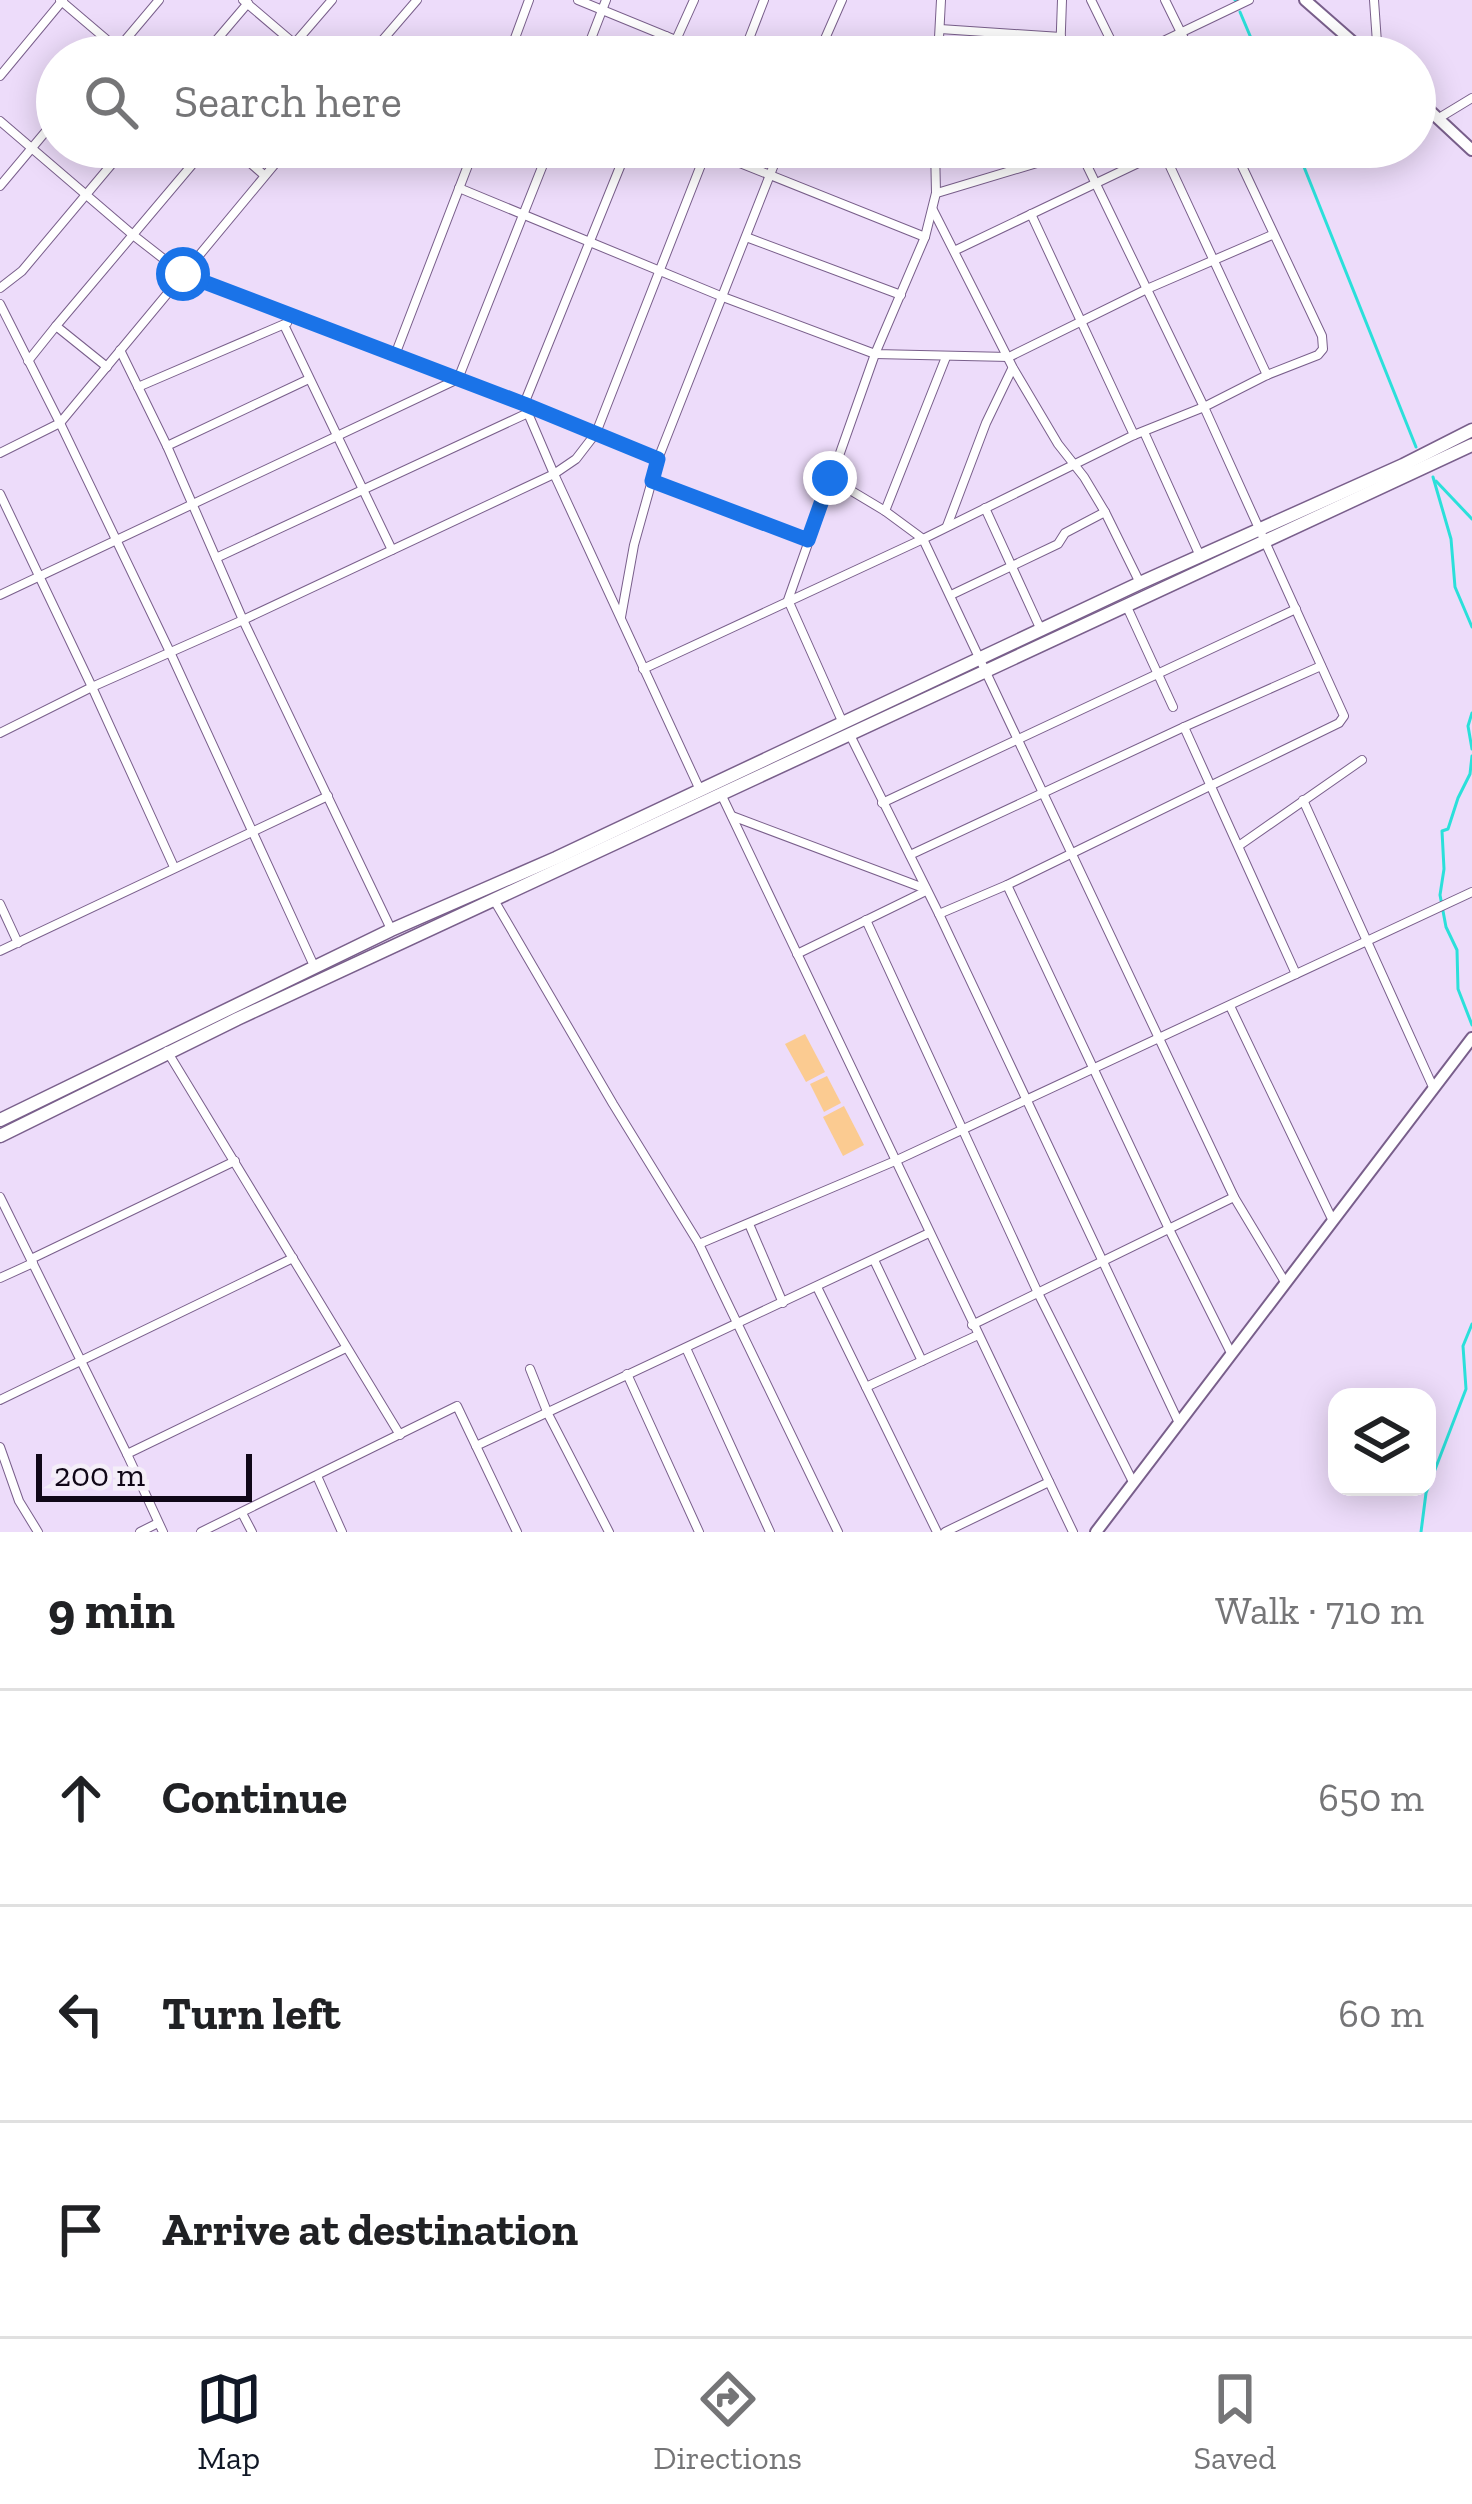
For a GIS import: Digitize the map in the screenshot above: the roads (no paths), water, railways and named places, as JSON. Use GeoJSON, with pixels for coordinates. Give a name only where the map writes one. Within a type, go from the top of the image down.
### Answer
{"type":"FeatureCollection","features":[{"type":"Feature","properties":{"kind":"highway"},"geometry":{"type":"LineString","coordinates":[[0,1120],[318,974],[494,901],[846,727],[1126,605],[1472,430]]}},
{"type":"Feature","properties":{"kind":"highway"},"geometry":{"type":"LineString","coordinates":[[984,664],[1041,630],[1200,556],[1261,537],[1472,445]]}},
{"type":"Feature","properties":{"kind":"highway"},"geometry":{"type":"LineString","coordinates":[[318,974],[391,931],[703,796],[721,794],[846,727]]}},
{"type":"Feature","properties":{"kind":"highway"},"geometry":{"type":"LineString","coordinates":[[0,1136],[165,1048]]}},
{"type":"Feature","properties":{"kind":"main road"},"geometry":{"type":"LineString","coordinates":[[1305,0],[1346,36]]}},
{"type":"Feature","properties":{"kind":"main road"},"geometry":{"type":"LineString","coordinates":[[1436,115],[1472,150]]}},
{"type":"Feature","properties":{"kind":"main road"},"geometry":{"type":"LineString","coordinates":[[1096,1532],[1472,1038]]}},
{"type":"Feature","properties":{"kind":"street"},"geometry":{"type":"LineString","coordinates":[[129,36],[159,0]]}},
{"type":"Feature","properties":{"kind":"street"},"geometry":{"type":"LineString","coordinates":[[302,36],[332,0]]}},
{"type":"Feature","properties":{"kind":"street"},"geometry":{"type":"LineString","coordinates":[[386,36],[417,0]]}},
{"type":"Feature","properties":{"kind":"street"},"geometry":{"type":"LineString","coordinates":[[516,36],[529,0]]}},
{"type":"Feature","properties":{"kind":"street"},"geometry":{"type":"LineString","coordinates":[[578,0],[604,5],[667,36]]}},
{"type":"Feature","properties":{"kind":"street"},"geometry":{"type":"LineString","coordinates":[[672,36],[694,0]]}},
{"type":"Feature","properties":{"kind":"street"},"geometry":{"type":"LineString","coordinates":[[750,36],[764,0]]}},
{"type":"Feature","properties":{"kind":"street"},"geometry":{"type":"LineString","coordinates":[[826,36],[842,0]]}},
{"type":"Feature","properties":{"kind":"street"},"geometry":{"type":"LineString","coordinates":[[939,36],[941,0]]}},
{"type":"Feature","properties":{"kind":"street"},"geometry":{"type":"LineString","coordinates":[[1060,36],[1062,0]]}},
{"type":"Feature","properties":{"kind":"street"},"geometry":{"type":"LineString","coordinates":[[1091,0],[1109,36]]}},
{"type":"Feature","properties":{"kind":"street"},"geometry":{"type":"LineString","coordinates":[[1166,0],[1184,36]]}},
{"type":"Feature","properties":{"kind":"street"},"geometry":{"type":"LineString","coordinates":[[1176,36],[1249,0]]}},
{"type":"Feature","properties":{"kind":"street"},"geometry":{"type":"LineString","coordinates":[[1374,0],[1374,36]]}},
{"type":"Feature","properties":{"kind":"street"},"geometry":{"type":"LineString","coordinates":[[0,76],[62,1],[98,36]]}},
{"type":"Feature","properties":{"kind":"street"},"geometry":{"type":"LineString","coordinates":[[219,36],[247,1],[286,36]]}},
{"type":"Feature","properties":{"kind":"street"},"geometry":{"type":"LineString","coordinates":[[592,36],[604,5]]}},
{"type":"Feature","properties":{"kind":"street"},"geometry":{"type":"LineString","coordinates":[[940,28],[1047,36]]}},
{"type":"Feature","properties":{"kind":"street"},"geometry":{"type":"LineString","coordinates":[[1439,118],[1472,98]]}},
{"type":"Feature","properties":{"kind":"street"},"geometry":{"type":"LineString","coordinates":[[0,121],[36,152]]}},
{"type":"Feature","properties":{"kind":"street"},"geometry":{"type":"LineString","coordinates":[[0,186],[36,142]]}},
{"type":"Feature","properties":{"kind":"street"},"geometry":{"type":"LineString","coordinates":[[54,168],[183,274],[658,459]]}},
{"type":"Feature","properties":{"kind":"street"},"geometry":{"type":"LineString","coordinates":[[0,288],[22,271],[108,168]]}},
{"type":"Feature","properties":{"kind":"street"},"geometry":{"type":"LineString","coordinates":[[28,361],[189,168]]}},
{"type":"Feature","properties":{"kind":"street"},"geometry":{"type":"LineString","coordinates":[[256,168],[264,175]]}},
{"type":"Feature","properties":{"kind":"street"},"geometry":{"type":"LineString","coordinates":[[0,453],[61,423],[270,168]]}},
{"type":"Feature","properties":{"kind":"street"},"geometry":{"type":"LineString","coordinates":[[394,355],[467,168]]}},
{"type":"Feature","properties":{"kind":"street"},"geometry":{"type":"LineString","coordinates":[[0,595],[458,379],[542,168]]}},
{"type":"Feature","properties":{"kind":"street"},"geometry":{"type":"LineString","coordinates":[[216,558],[526,408],[620,168]]}},
{"type":"Feature","properties":{"kind":"street"},"geometry":{"type":"LineString","coordinates":[[0,733],[554,474],[576,459],[596,433],[697,168]]}},
{"type":"Feature","properties":{"kind":"street"},"geometry":{"type":"LineString","coordinates":[[755,168],[925,237]]}},
{"type":"Feature","properties":{"kind":"street"},"geometry":{"type":"LineString","coordinates":[[621,618],[634,545],[658,459],[772,168]]}},
{"type":"Feature","properties":{"kind":"street"},"geometry":{"type":"LineString","coordinates":[[935,168],[937,193],[925,237],[875,354],[788,600],[1179,1423]]}},
{"type":"Feature","properties":{"kind":"street"},"geometry":{"type":"LineString","coordinates":[[937,193],[1018,168]]}},
{"type":"Feature","properties":{"kind":"street"},"geometry":{"type":"LineString","coordinates":[[939,914],[1343,720],[1342,708],[1204,407],[1088,168]]}},
{"type":"Feature","properties":{"kind":"street"},"geometry":{"type":"LineString","coordinates":[[956,250],[1125,168]]}},
{"type":"Feature","properties":{"kind":"street"},"geometry":{"type":"LineString","coordinates":[[1174,168],[1267,375]]}},
{"type":"Feature","properties":{"kind":"street"},"geometry":{"type":"LineString","coordinates":[[643,668],[1139,433],[1318,355],[1324,343],[1242,168]]}},
{"type":"Feature","properties":{"kind":"street"},"geometry":{"type":"LineString","coordinates":[[459,188],[875,354],[1009,357],[1147,289],[1272,235]]}},
{"type":"Feature","properties":{"kind":"street"},"geometry":{"type":"LineString","coordinates":[[933,210],[1013,368],[1105,512],[1141,583]]}},
{"type":"Feature","properties":{"kind":"street"},"geometry":{"type":"LineString","coordinates":[[1031,214],[1080,324],[1200,556]]}},
{"type":"Feature","properties":{"kind":"street"},"geometry":{"type":"LineString","coordinates":[[746,237],[901,295]]}},
{"type":"Feature","properties":{"kind":"street"},"geometry":{"type":"LineString","coordinates":[[0,304],[170,652],[318,974]]}},
{"type":"Feature","properties":{"kind":"street"},"geometry":{"type":"LineString","coordinates":[[138,387],[299,318]]}},
{"type":"Feature","properties":{"kind":"street"},"geometry":{"type":"LineString","coordinates":[[284,325],[392,550]]}},
{"type":"Feature","properties":{"kind":"street"},"geometry":{"type":"LineString","coordinates":[[56,326],[106,367]]}},
{"type":"Feature","properties":{"kind":"street"},"geometry":{"type":"LineString","coordinates":[[120,350],[391,931]]}},
{"type":"Feature","properties":{"kind":"street"},"geometry":{"type":"LineString","coordinates":[[885,511],[946,357]]}},
{"type":"Feature","properties":{"kind":"street"},"geometry":{"type":"LineString","coordinates":[[947,526],[986,423],[1013,368]]}},
{"type":"Feature","properties":{"kind":"street"},"geometry":{"type":"LineString","coordinates":[[167,446],[310,379]]}},
{"type":"Feature","properties":{"kind":"street"},"geometry":{"type":"LineString","coordinates":[[526,408],[703,796]]}},
{"type":"Feature","properties":{"kind":"street"},"geometry":{"type":"LineString","coordinates":[[830,478],[923,539],[1234,1197],[1285,1282]]}},
{"type":"Feature","properties":{"kind":"street"},"geometry":{"type":"LineString","coordinates":[[652,481],[808,540]]}},
{"type":"Feature","properties":{"kind":"street"},"geometry":{"type":"LineString","coordinates":[[0,494],[174,867]]}},
{"type":"Feature","properties":{"kind":"street"},"geometry":{"type":"LineString","coordinates":[[985,508],[1041,630]]}},
{"type":"Feature","properties":{"kind":"street"},"geometry":{"type":"LineString","coordinates":[[951,595],[1058,544],[1065,533],[1105,512]]}},
{"type":"Feature","properties":{"kind":"street"},"geometry":{"type":"LineString","coordinates":[[1126,605],[1173,707]]}},
{"type":"Feature","properties":{"kind":"street"},"geometry":{"type":"LineString","coordinates":[[882,803],[1296,609]]}},
{"type":"Feature","properties":{"kind":"street"},"geometry":{"type":"LineString","coordinates":[[910,855],[1322,667]]}},
{"type":"Feature","properties":{"kind":"street"},"geometry":{"type":"LineString","coordinates":[[1184,727],[1296,974]]}},
{"type":"Feature","properties":{"kind":"street"},"geometry":{"type":"LineString","coordinates":[[1240,845],[1362,760]]}},
{"type":"Feature","properties":{"kind":"street"},"geometry":{"type":"LineString","coordinates":[[721,794],[1073,1532]]}},
{"type":"Feature","properties":{"kind":"street"},"geometry":{"type":"LineString","coordinates":[[0,951],[328,796]]}},
{"type":"Feature","properties":{"kind":"street"},"geometry":{"type":"LineString","coordinates":[[1303,800],[1433,1087]]}},
{"type":"Feature","properties":{"kind":"street"},"geometry":{"type":"LineString","coordinates":[[731,816],[928,890]]}},
{"type":"Feature","properties":{"kind":"street"},"geometry":{"type":"LineString","coordinates":[[1006,885],[1232,1354]]}},
{"type":"Feature","properties":{"kind":"street"},"geometry":{"type":"LineString","coordinates":[[797,953],[928,890]]}},
{"type":"Feature","properties":{"kind":"street"},"geometry":{"type":"LineString","coordinates":[[699,1244],[896,1161],[1472,892]]}},
{"type":"Feature","properties":{"kind":"street"},"geometry":{"type":"LineString","coordinates":[[494,901],[699,1244],[838,1532]]}},
{"type":"Feature","properties":{"kind":"street"},"geometry":{"type":"LineString","coordinates":[[0,904],[18,943]]}},
{"type":"Feature","properties":{"kind":"street"},"geometry":{"type":"LineString","coordinates":[[866,920],[1038,1293],[1133,1483]]}},
{"type":"Feature","properties":{"kind":"street"},"geometry":{"type":"LineString","coordinates":[[1230,1006],[1332,1220]]}},
{"type":"Feature","properties":{"kind":"street"},"geometry":{"type":"LineString","coordinates":[[165,1048],[400,1435]]}},
{"type":"Feature","properties":{"kind":"street"},"geometry":{"type":"LineString","coordinates":[[0,1278],[236,1161]]}},
{"type":"Feature","properties":{"kind":"street"},"geometry":{"type":"LineString","coordinates":[[0,1197],[160,1527],[140,1532]]}},
{"type":"Feature","properties":{"kind":"street"},"geometry":{"type":"LineString","coordinates":[[972,1325],[1234,1197]]}},
{"type":"Feature","properties":{"kind":"street"},"geometry":{"type":"LineString","coordinates":[[749,1224],[783,1303]]}},
{"type":"Feature","properties":{"kind":"street"},"geometry":{"type":"LineString","coordinates":[[476,1446],[929,1234]]}},
{"type":"Feature","properties":{"kind":"street"},"geometry":{"type":"LineString","coordinates":[[0,1400],[293,1258]]}},
{"type":"Feature","properties":{"kind":"street"},"geometry":{"type":"LineString","coordinates":[[874,1260],[922,1361]]}},
{"type":"Feature","properties":{"kind":"street"},"geometry":{"type":"LineString","coordinates":[[818,1287],[941,1532],[1049,1482]]}},
{"type":"Feature","properties":{"kind":"street"},"geometry":{"type":"LineString","coordinates":[[866,1387],[977,1335]]}},
{"type":"Feature","properties":{"kind":"street"},"geometry":{"type":"LineString","coordinates":[[686,1347],[770,1532]]}},
{"type":"Feature","properties":{"kind":"street"},"geometry":{"type":"LineString","coordinates":[[128,1454],[346,1348]]}},
{"type":"Feature","properties":{"kind":"street"},"geometry":{"type":"LineString","coordinates":[[530,1369],[609,1532]]}},
{"type":"Feature","properties":{"kind":"street"},"geometry":{"type":"LineString","coordinates":[[627,1374],[699,1532]]}},
{"type":"Feature","properties":{"kind":"street"},"geometry":{"type":"LineString","coordinates":[[201,1532],[457,1406],[517,1532]]}},
{"type":"Feature","properties":{"kind":"street"},"geometry":{"type":"LineString","coordinates":[[0,1447],[19,1501],[38,1532]]}},
{"type":"Feature","properties":{"kind":"street"},"geometry":{"type":"LineString","coordinates":[[317,1476],[342,1532]]}},
{"type":"Feature","properties":{"kind":"street"},"geometry":{"type":"LineString","coordinates":[[242,1513],[252,1532]]}},
{"type":"Feature","properties":{"kind":"waterway"},"geometry":{"type":"LineString","coordinates":[[1240,12],[1250,36]]}},
{"type":"Feature","properties":{"kind":"waterway"},"geometry":{"type":"LineString","coordinates":[[1304,168],[1416,447]]}},
{"type":"Feature","properties":{"kind":"waterway"},"geometry":{"type":"LineString","coordinates":[[1433,477],[1451,539],[1455,587],[1472,627]]}},
{"type":"Feature","properties":{"kind":"waterway"},"geometry":{"type":"LineString","coordinates":[[1436,481],[1472,519]]}},
{"type":"Feature","properties":{"kind":"waterway"},"geometry":{"type":"LineString","coordinates":[[1472,713],[1468,726],[1472,749]]}},
{"type":"Feature","properties":{"kind":"waterway"},"geometry":{"type":"LineString","coordinates":[[1472,756],[1470,774],[1448,829],[1442,831],[1440,895],[1446,927],[1457,950],[1458,989],[1472,1025]]}},
{"type":"Feature","properties":{"kind":"waterway"},"geometry":{"type":"LineString","coordinates":[[1421,1532],[1426,1493],[1466,1389],[1463,1346],[1472,1324]]}}]}
